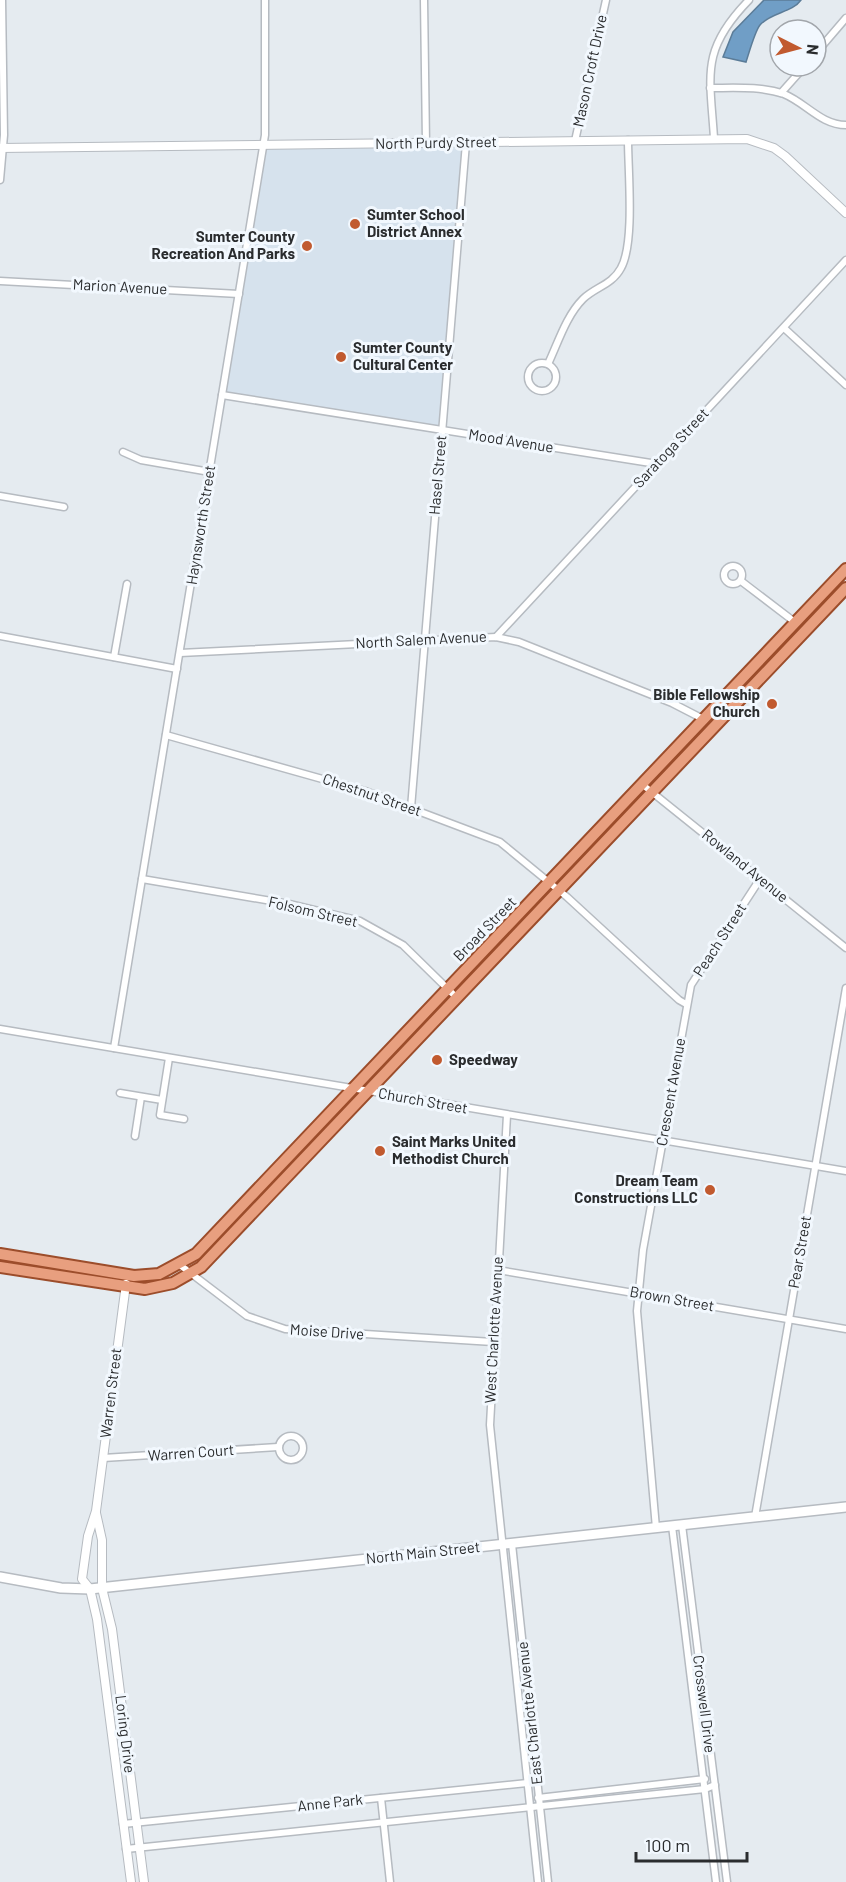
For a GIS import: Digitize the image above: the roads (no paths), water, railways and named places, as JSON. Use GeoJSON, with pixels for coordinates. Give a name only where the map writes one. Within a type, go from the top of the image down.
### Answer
{"type":"FeatureCollection","features":[{"type":"Feature","properties":{"kind":"main road","name":"Broad Street"},"geometry":{"type":"LineString","coordinates":[[0,1254],[127,1275],[159,1274],[180,1265],[196,1254],[846,569]]}},
{"type":"Feature","properties":{"kind":"main road","name":"Broad Street"},"geometry":{"type":"LineString","coordinates":[[0,1268],[125,1288],[155,1288],[173,1283],[207,1261],[846,588]]}},
{"type":"Feature","properties":{"kind":"main road","name":"North Main Street"},"geometry":{"type":"LineString","coordinates":[[0,1577],[61,1588],[90,1589],[846,1507]]}},
{"type":"Feature","properties":{"kind":"street"},"geometry":{"type":"LineString","coordinates":[[0,180],[2,0]]}},
{"type":"Feature","properties":{"kind":"street","name":"Haynsworth Street"},"geometry":{"type":"LineString","coordinates":[[114,1048],[263,146],[267,78],[266,0]]}},
{"type":"Feature","properties":{"kind":"street"},"geometry":{"type":"LineString","coordinates":[[424,0],[426,143]]}},
{"type":"Feature","properties":{"kind":"street","name":"Mason Croft Drive"},"geometry":{"type":"LineString","coordinates":[[575,141],[606,0]]}},
{"type":"Feature","properties":{"kind":"street"},"geometry":{"type":"LineString","coordinates":[[714,138],[710,69],[714,49],[738,12],[749,0]]}},
{"type":"Feature","properties":{"kind":"street"},"geometry":{"type":"LineString","coordinates":[[828,39],[846,18]]}},
{"type":"Feature","properties":{"kind":"street"},"geometry":{"type":"LineString","coordinates":[[782,93],[795,78]]}},
{"type":"Feature","properties":{"kind":"street"},"geometry":{"type":"LineString","coordinates":[[710,88],[752,89],[782,93],[828,122],[846,125]]}},
{"type":"Feature","properties":{"kind":"street","name":"North Purdy Street"},"geometry":{"type":"LineString","coordinates":[[1,148],[747,139],[774,148],[846,213]]}},
{"type":"Feature","properties":{"kind":"street"},"geometry":{"type":"LineString","coordinates":[[548,364],[576,307],[586,296],[613,280],[625,260],[628,220],[628,140]]}},
{"type":"Feature","properties":{"kind":"street","name":"Hasel Street"},"geometry":{"type":"LineString","coordinates":[[411,808],[466,143]]}},
{"type":"Feature","properties":{"kind":"street","name":"Saratoga Street"},"geometry":{"type":"LineString","coordinates":[[496,637],[846,260]]}},
{"type":"Feature","properties":{"kind":"street","name":"Marion Avenue"},"geometry":{"type":"LineString","coordinates":[[0,281],[239,294]]}},
{"type":"Feature","properties":{"kind":"street"},"geometry":{"type":"LineString","coordinates":[[784,328],[846,385]]}},
{"type":"Feature","properties":{"kind":"street"},"geometry":{"type":"LineString","coordinates":[[535,364],[548,364],[556,374],[554,384],[546,390],[536,390],[529,382],[528,372],[535,364]]}},
{"type":"Feature","properties":{"kind":"street","name":"Mood Avenue"},"geometry":{"type":"LineString","coordinates":[[222,395],[657,464]]}},
{"type":"Feature","properties":{"kind":"street"},"geometry":{"type":"LineString","coordinates":[[123,453],[141,460],[210,472]]}},
{"type":"Feature","properties":{"kind":"street"},"geometry":{"type":"LineString","coordinates":[[0,496],[64,507]]}},
{"type":"Feature","properties":{"kind":"street"},"geometry":{"type":"LineString","coordinates":[[741,581],[796,623]]}},
{"type":"Feature","properties":{"kind":"street"},"geometry":{"type":"LineString","coordinates":[[114,657],[127,584]]}},
{"type":"Feature","properties":{"kind":"street"},"geometry":{"type":"LineString","coordinates":[[0,636],[177,669]]}},
{"type":"Feature","properties":{"kind":"street","name":"North Salem Avenue"},"geometry":{"type":"LineString","coordinates":[[180,653],[496,637],[519,642],[672,703],[705,720],[715,728]]}},
{"type":"Feature","properties":{"kind":"street","name":"Chestnut Street"},"geometry":{"type":"LineString","coordinates":[[166,735],[334,781],[500,842],[560,891]]}},
{"type":"Feature","properties":{"kind":"street","name":"Rowland Avenue"},"geometry":{"type":"LineString","coordinates":[[643,785],[846,948]]}},
{"type":"Feature","properties":{"kind":"street","name":"Folsom Street"},"geometry":{"type":"LineString","coordinates":[[142,879],[347,916],[394,938],[457,998]]}},
{"type":"Feature","properties":{"kind":"street","name":"Peach Street"},"geometry":{"type":"LineString","coordinates":[[687,1004],[691,985],[699,970],[760,879]]}},
{"type":"Feature","properties":{"kind":"street"},"geometry":{"type":"LineString","coordinates":[[560,891],[679,1000],[687,1004]]}},
{"type":"Feature","properties":{"kind":"street","name":"Pear Street"},"geometry":{"type":"LineString","coordinates":[[755,1517],[846,988]]}},
{"type":"Feature","properties":{"kind":"street","name":"Crescent Avenue"},"geometry":{"type":"LineString","coordinates":[[656,1528],[639,1334],[638,1294],[662,1141],[687,1004]]}},
{"type":"Feature","properties":{"kind":"street","name":"Church Street"},"geometry":{"type":"LineString","coordinates":[[0,1029],[846,1172]]}},
{"type":"Feature","properties":{"kind":"street"},"geometry":{"type":"LineString","coordinates":[[169,1058],[160,1115],[184,1119]]}},
{"type":"Feature","properties":{"kind":"street"},"geometry":{"type":"LineString","coordinates":[[120,1093],[162,1100]]}},
{"type":"Feature","properties":{"kind":"street"},"geometry":{"type":"LineString","coordinates":[[135,1136],[141,1097]]}},
{"type":"Feature","properties":{"kind":"street","name":"West Charlotte Avenue"},"geometry":{"type":"LineString","coordinates":[[507,1115],[490,1425],[507,1544]]}},
{"type":"Feature","properties":{"kind":"street","name":"Moise Drive"},"geometry":{"type":"LineString","coordinates":[[180,1265],[247,1316],[285,1329],[493,1342]]}},
{"type":"Feature","properties":{"kind":"street","name":"Brown Street"},"geometry":{"type":"LineString","coordinates":[[498,1270],[846,1329]]}},
{"type":"Feature","properties":{"kind":"street","name":"Warren Street"},"geometry":{"type":"LineString","coordinates":[[90,1589],[82,1579],[88,1536],[96,1511],[127,1275]]}},
{"type":"Feature","properties":{"kind":"street","name":"Warren Court"},"geometry":{"type":"LineString","coordinates":[[291,1436],[300,1440],[303,1450],[300,1456],[291,1460],[282,1456],[278,1447],[282,1439],[291,1436]]}},
{"type":"Feature","properties":{"kind":"street","name":"Warren Court"},"geometry":{"type":"LineString","coordinates":[[103,1458],[278,1447]]}},
{"type":"Feature","properties":{"kind":"street","name":"Warren Street"},"geometry":{"type":"LineString","coordinates":[[96,1511],[102,1540],[102,1588]]}},
{"type":"Feature","properties":{"kind":"street","name":"Crosswell Drive"},"geometry":{"type":"LineString","coordinates":[[677,1526],[716,1882]]}},
{"type":"Feature","properties":{"kind":"street","name":"Crosswell Drive"},"geometry":{"type":"LineString","coordinates":[[677,1526],[727,1882]]}},
{"type":"Feature","properties":{"kind":"street","name":"East Charlotte Avenue"},"geometry":{"type":"LineString","coordinates":[[507,1544],[548,1882]]}},
{"type":"Feature","properties":{"kind":"street","name":"East Charlotte Avenue"},"geometry":{"type":"LineString","coordinates":[[507,1544],[538,1882]]}},
{"type":"Feature","properties":{"kind":"street","name":"Loring Drive"},"geometry":{"type":"LineString","coordinates":[[102,1588],[112,1629],[144,1882]]}},
{"type":"Feature","properties":{"kind":"street","name":"Loring Drive"},"geometry":{"type":"LineString","coordinates":[[90,1589],[131,1882]]}},
{"type":"Feature","properties":{"kind":"street"},"geometry":{"type":"LineString","coordinates":[[531,1806],[539,1797],[704,1778],[715,1785]]}},
{"type":"Feature","properties":{"kind":"street","name":"Anne Park"},"geometry":{"type":"LineString","coordinates":[[123,1824],[537,1782]]}},
{"type":"Feature","properties":{"kind":"street","name":"Anne Park"},"geometry":{"type":"LineString","coordinates":[[126,1849],[705,1789],[715,1785]]}},
{"type":"Feature","properties":{"kind":"street"},"geometry":{"type":"LineString","coordinates":[[381,1798],[390,1882]]}},
{"type":"Feature","properties":{"kind":"water"},"geometry":{"type":"Polygon","coordinates":[[[764,0],[801,0],[792,8],[768,18],[760,25],[746,62],[723,57],[733,32],[764,0]]]}},
{"type":"Feature","properties":{"kind":"place","name":"Sumter School District Annex"},"geometry":{"type":"Point","coordinates":[355,224]}},
{"type":"Feature","properties":{"kind":"place","name":"Sumter County Recreation And Parks"},"geometry":{"type":"Point","coordinates":[307,246]}},
{"type":"Feature","properties":{"kind":"place","name":"Sumter County Cultural Center"},"geometry":{"type":"Point","coordinates":[341,357]}},
{"type":"Feature","properties":{"kind":"place","name":"Bible Fellowship Church"},"geometry":{"type":"Point","coordinates":[772,704]}},
{"type":"Feature","properties":{"kind":"place","name":"Speedway"},"geometry":{"type":"Point","coordinates":[437,1060]}},
{"type":"Feature","properties":{"kind":"place","name":"Saint Marks United Methodist Church"},"geometry":{"type":"Point","coordinates":[380,1151]}},
{"type":"Feature","properties":{"kind":"place","name":"Dream Team Constructions LLC"},"geometry":{"type":"Point","coordinates":[710,1190]}}]}
